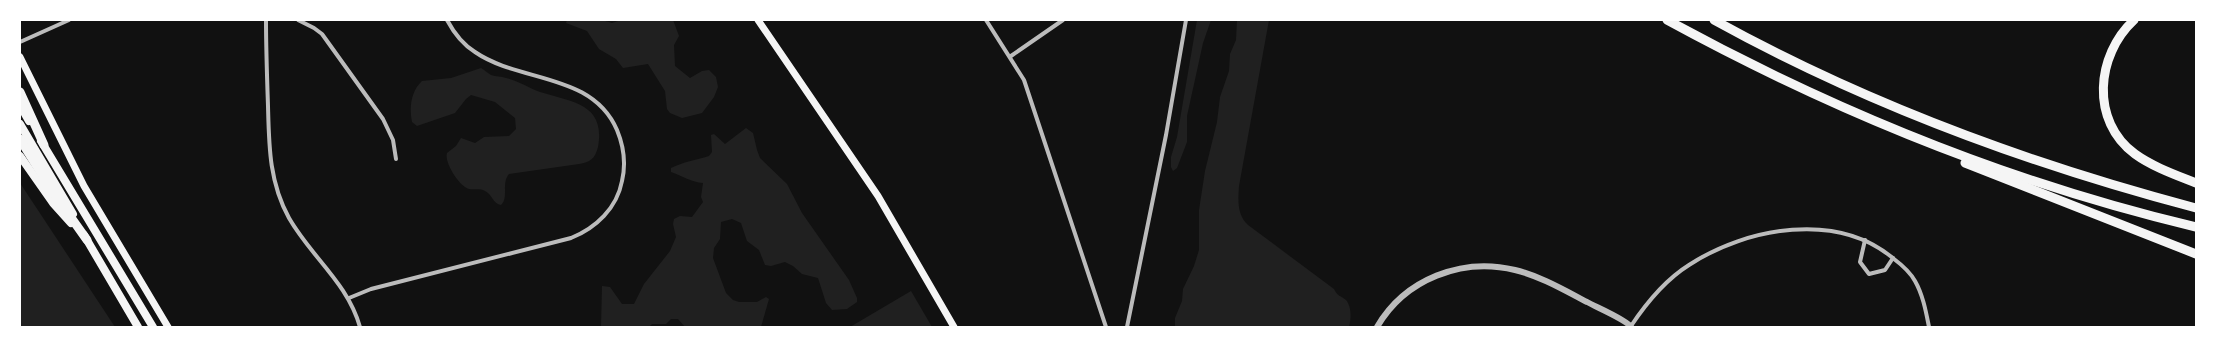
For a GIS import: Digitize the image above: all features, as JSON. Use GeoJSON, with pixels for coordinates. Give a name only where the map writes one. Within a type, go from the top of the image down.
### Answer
{"type":"FeatureCollection","features":[{"type":"Feature","properties":{"kind":"highway"},"geometry":{"type":"LineString","coordinates":[[1667,20],[1782,80],[1991,174],[2143,232],[2196,254]]}},
{"type":"Feature","properties":{"kind":"highway"},"geometry":{"type":"LineString","coordinates":[[1714,20],[1832,79],[1950,130],[2072,173],[2196,208]]}},
{"type":"Feature","properties":{"kind":"highway"},"geometry":{"type":"LineString","coordinates":[[2134,20],[2118,36],[2112,47],[2105,68],[2103,93],[2108,115],[2118,136],[2134,154],[2196,183]]}},
{"type":"Feature","properties":{"kind":"highway"},"geometry":{"type":"LineString","coordinates":[[20,92],[44,145]]}},
{"type":"Feature","properties":{"kind":"highway"},"geometry":{"type":"LineString","coordinates":[[1902,133],[2059,189],[2196,227]]}},
{"type":"Feature","properties":{"kind":"highway"},"geometry":{"type":"LineString","coordinates":[[20,139],[55,195],[87,240]]}},
{"type":"Feature","properties":{"kind":"main road"},"geometry":{"type":"LineString","coordinates":[[758,20],[878,196],[954,327]]}},
{"type":"Feature","properties":{"kind":"main road"},"geometry":{"type":"LineString","coordinates":[[20,57],[84,186],[168,327]]}},
{"type":"Feature","properties":{"kind":"main road"},"geometry":{"type":"LineString","coordinates":[[20,105],[153,327]]}},
{"type":"Feature","properties":{"kind":"main road"},"geometry":{"type":"LineString","coordinates":[[20,124],[138,327]]}},
{"type":"Feature","properties":{"kind":"main road"},"geometry":{"type":"LineString","coordinates":[[20,156],[53,203],[87,240]]}},
{"type":"Feature","properties":{"kind":"street"},"geometry":{"type":"LineString","coordinates":[[20,42],[69,20]]}},
{"type":"Feature","properties":{"kind":"street"},"geometry":{"type":"LineString","coordinates":[[266,20],[269,151],[276,188],[297,231],[349,298],[360,327]]}},
{"type":"Feature","properties":{"kind":"street"},"geometry":{"type":"LineString","coordinates":[[298,20],[322,34],[373,103],[392,138],[396,159]]}},
{"type":"Feature","properties":{"kind":"street"},"geometry":{"type":"LineString","coordinates":[[349,298],[372,289],[571,238],[588,230],[600,220],[612,206],[620,189],[624,167],[621,144],[612,121],[595,101],[575,89],[483,57],[463,43],[447,20]]}},
{"type":"Feature","properties":{"kind":"street"},"geometry":{"type":"LineString","coordinates":[[986,20],[1011,56],[1024,80],[1106,327]]}},
{"type":"Feature","properties":{"kind":"street"},"geometry":{"type":"LineString","coordinates":[[1011,56],[1064,20]]}},
{"type":"Feature","properties":{"kind":"street"},"geometry":{"type":"LineString","coordinates":[[1127,327],[1166,135],[1186,20]]}},
{"type":"Feature","properties":{"kind":"street"},"geometry":{"type":"LineString","coordinates":[[1377,327],[1394,304],[1404,294],[1424,281],[1452,270],[1480,266],[1506,268],[1535,276],[1631,326],[1665,284],[1690,264],[1741,240],[1771,232],[1795,229],[1832,231],[1865,240],[1893,258],[1915,281],[1923,299],[1930,327]]}},
{"type":"Feature","properties":{"kind":"street"},"geometry":{"type":"LineString","coordinates":[[1865,240],[1860,262],[1869,274],[1884,270],[1893,258]]}},
{"type":"Feature","properties":{"kind":"shaded area"},"geometry":{"type":"Polygon","coordinates":[[[567,20],[602,20],[612,23],[621,20],[673,20],[679,36],[674,45],[675,66],[690,78],[702,71],[709,70],[716,77],[718,87],[714,97],[702,113],[682,118],[670,113],[667,109],[665,91],[648,64],[623,68],[616,59],[599,49],[587,31],[566,23],[567,20]]]}},
{"type":"Feature","properties":{"kind":"shaded area"},"geometry":{"type":"Polygon","coordinates":[[[1197,20],[1211,20],[1203,43],[1187,116],[1187,142],[1177,168],[1173,171],[1171,167],[1171,157],[1177,137],[1197,20]]]}},
{"type":"Feature","properties":{"kind":"shaded area"},"geometry":{"type":"Polygon","coordinates":[[[1237,20],[1269,20],[1239,186],[1240,212],[1244,221],[1248,225],[1334,289],[1338,295],[1346,300],[1351,317],[1349,327],[1175,327],[1175,318],[1182,301],[1183,289],[1194,266],[1199,250],[1199,210],[1205,171],[1217,122],[1220,97],[1229,71],[1230,54],[1236,40],[1237,20]]]}},
{"type":"Feature","properties":{"kind":"shaded area"},"geometry":{"type":"Polygon","coordinates":[[[481,68],[491,75],[519,82],[540,92],[574,102],[584,107],[597,121],[599,132],[598,147],[594,157],[589,161],[579,164],[509,174],[501,205],[496,203],[485,191],[465,187],[457,179],[450,168],[447,153],[456,146],[461,138],[475,143],[484,137],[509,136],[516,129],[515,118],[495,102],[471,95],[455,113],[417,126],[412,122],[411,106],[415,90],[422,81],[451,78],[481,68]]]}},
{"type":"Feature","properties":{"kind":"shaded area"},"geometry":{"type":"Polygon","coordinates":[[[746,128],[753,133],[760,158],[787,184],[802,213],[849,280],[857,298],[857,302],[847,309],[832,310],[826,303],[818,278],[802,274],[793,266],[785,262],[771,266],[765,265],[759,250],[747,241],[741,223],[732,219],[721,222],[720,239],[714,248],[713,258],[726,293],[733,300],[739,302],[757,302],[766,297],[769,299],[761,327],[685,327],[678,319],[671,319],[666,324],[652,324],[649,327],[601,327],[602,286],[610,287],[622,304],[634,304],[644,284],[670,251],[676,237],[673,224],[674,219],[680,216],[692,217],[703,202],[701,197],[703,183],[671,172],[671,168],[709,156],[712,152],[711,135],[714,134],[725,144],[746,128]]]}},
{"type":"Feature","properties":{"kind":"shaded area"},"geometry":{"type":"Polygon","coordinates":[[[20,183],[115,327],[20,327],[20,183]]]}},
{"type":"Feature","properties":{"kind":"shaded area"},"geometry":{"type":"Polygon","coordinates":[[[911,291],[932,327],[850,327],[911,291]]]}}]}
